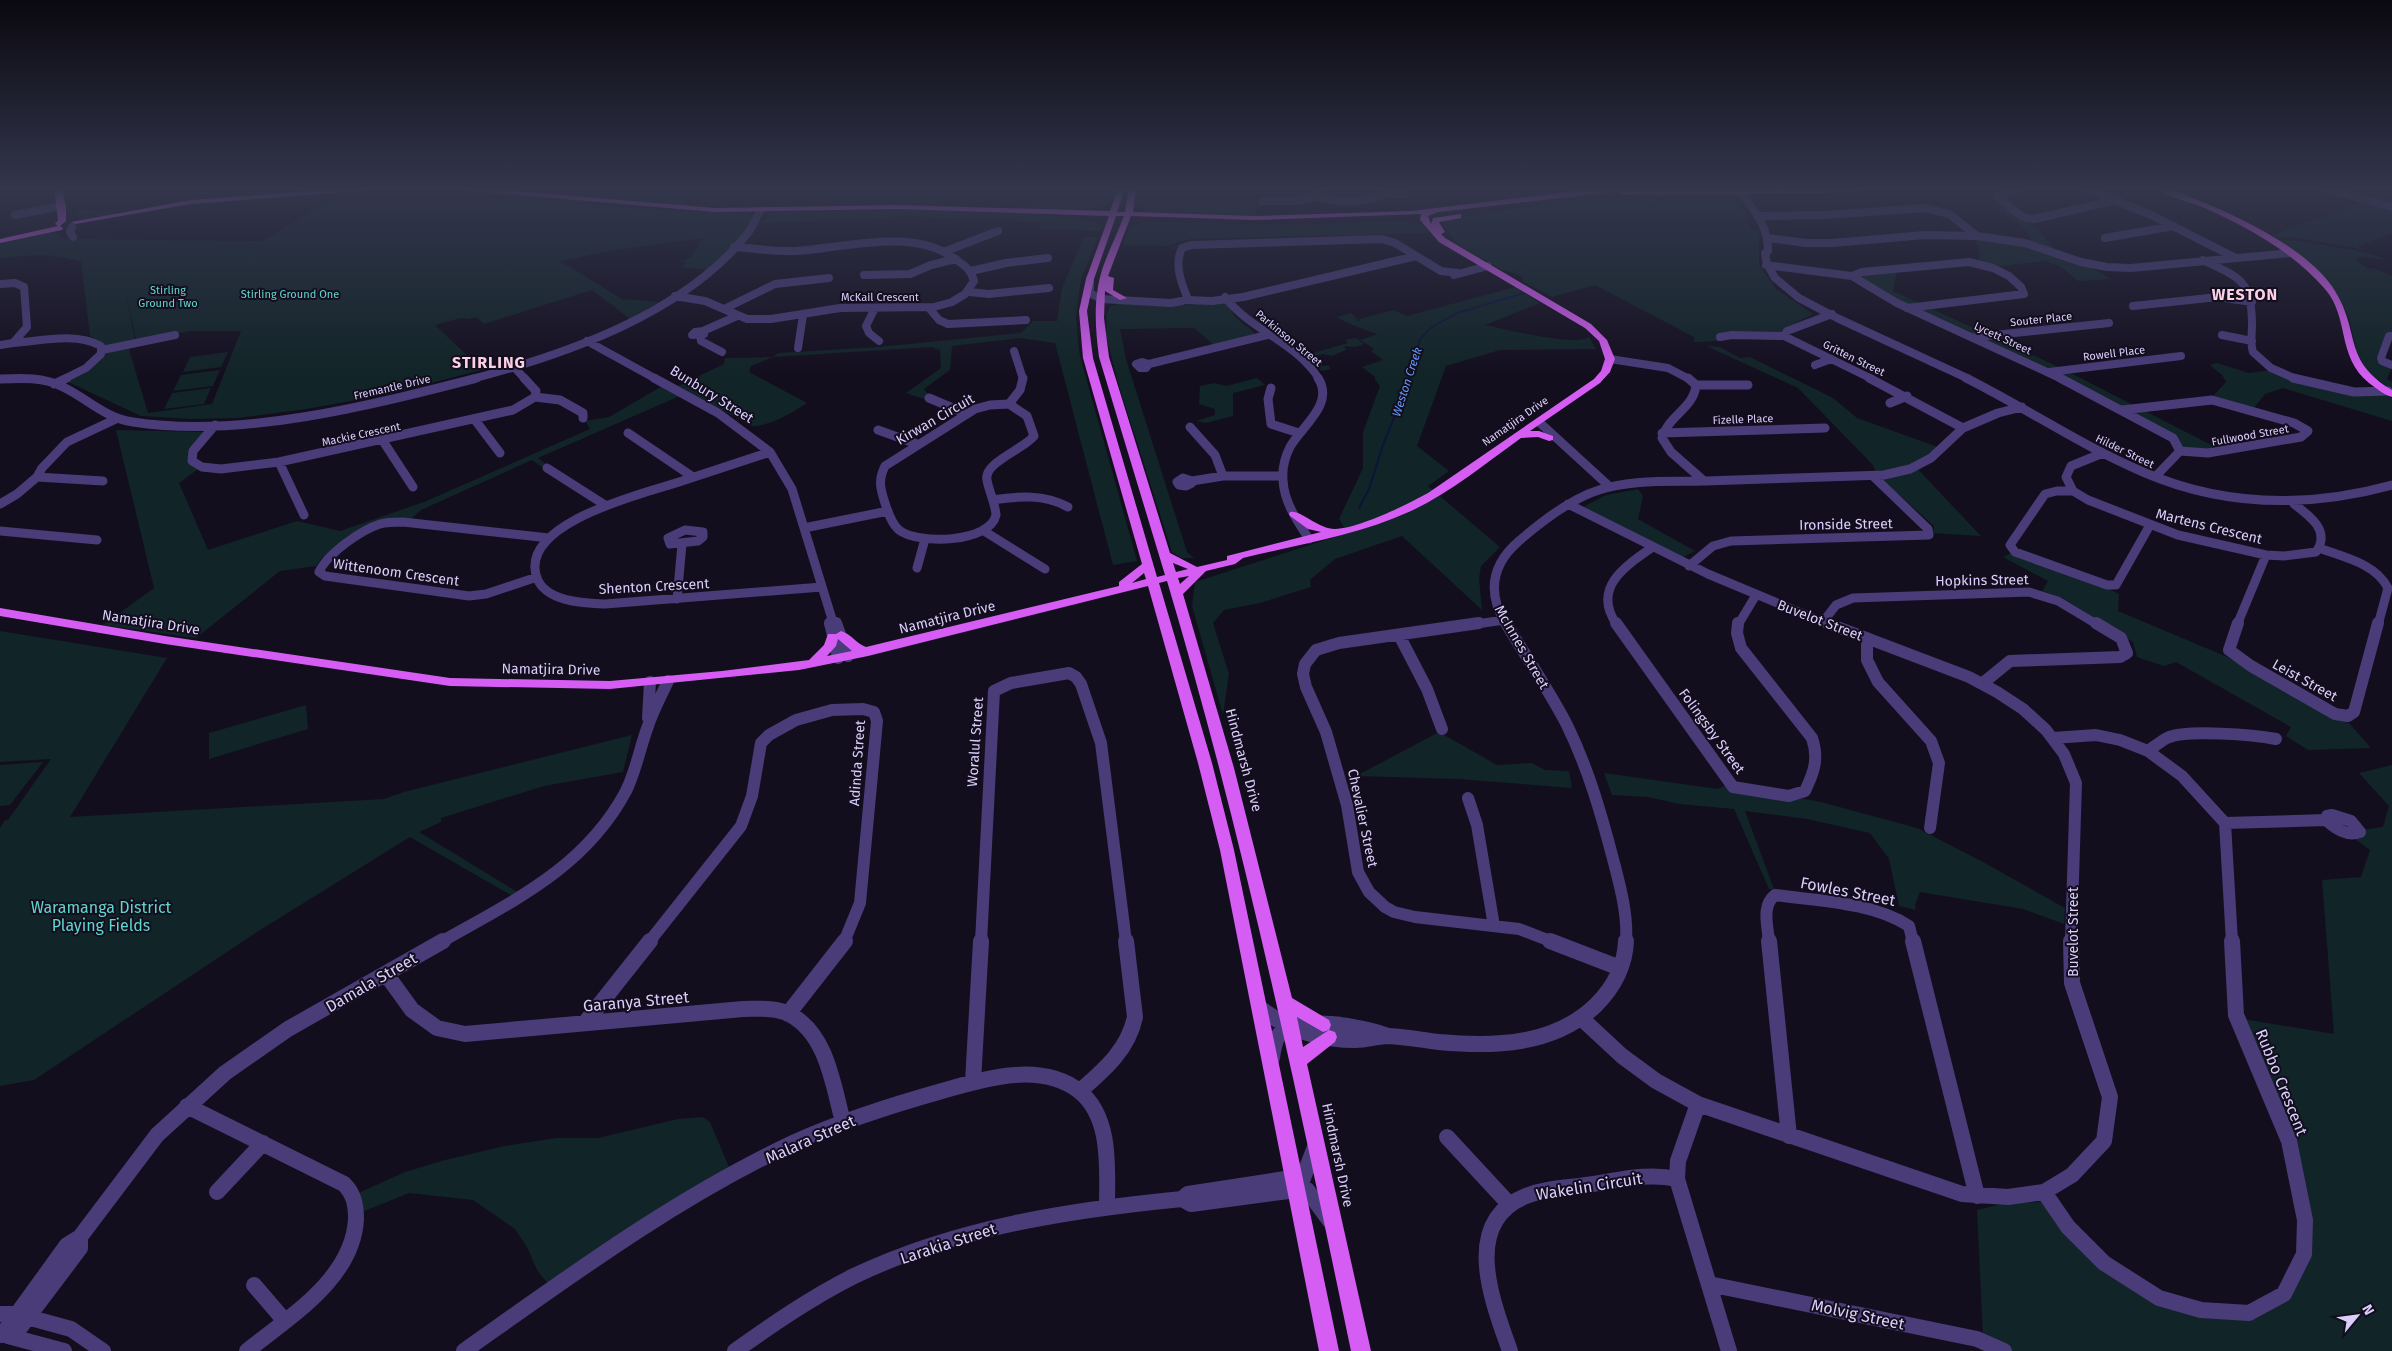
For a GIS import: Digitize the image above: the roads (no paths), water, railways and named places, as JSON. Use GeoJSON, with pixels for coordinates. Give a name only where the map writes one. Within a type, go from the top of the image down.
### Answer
{"type":"FeatureCollection","features":[{"type":"Feature","properties":{"kind":"main road"},"geometry":{"type":"LineString","coordinates":[[1100,251],[1090,280],[1084,310],[1088,358],[1168,635],[1227,850],[1329,1351]]}},
{"type":"Feature","properties":{"kind":"main road","name":"Hindmarsh Drive"},"geometry":{"type":"LineString","coordinates":[[1114,251],[1103,280],[1101,299],[1099,323],[1104,358],[1172,575],[1227,768],[1291,1028],[1361,1351]]}},
{"type":"Feature","properties":{"kind":"main road"},"geometry":{"type":"LineString","coordinates":[[1462,251],[1588,326],[1603,340],[1608,348],[1610,359]]}},
{"type":"Feature","properties":{"kind":"main road"},"geometry":{"type":"LineString","coordinates":[[2287,251],[2314,272],[2328,288],[2342,311],[2353,360],[2371,380],[2388,393]]}},
{"type":"Feature","properties":{"kind":"main road"},"geometry":{"type":"LineString","coordinates":[[1110,260],[1114,264],[1108,290],[1124,300]]}},
{"type":"Feature","properties":{"kind":"main road"},"geometry":{"type":"LineString","coordinates":[[1100,312],[1107,305],[1124,300]]}},
{"type":"Feature","properties":{"kind":"main road","name":"Namatjira Drive"},"geometry":{"type":"LineString","coordinates":[[3,614],[450,682],[558,685],[650,682],[814,663],[868,652],[1172,575],[1385,518],[1432,495],[1597,381],[1605,372],[1610,359]]}},
{"type":"Feature","properties":{"kind":"main road"},"geometry":{"type":"LineString","coordinates":[[1520,435],[1549,435],[1546,424],[1540,421]]}},
{"type":"Feature","properties":{"kind":"main road"},"geometry":{"type":"LineString","coordinates":[[1294,514],[1312,527],[1336,532]]}},
{"type":"Feature","properties":{"kind":"main road"},"geometry":{"type":"LineString","coordinates":[[1282,546],[1295,535],[1298,528],[1294,514]]}},
{"type":"Feature","properties":{"kind":"main road"},"geometry":{"type":"LineString","coordinates":[[1165,555],[1198,568],[1177,593]]}},
{"type":"Feature","properties":{"kind":"main road"},"geometry":{"type":"LineString","coordinates":[[1123,587],[1147,565]]}},
{"type":"Feature","properties":{"kind":"main road"},"geometry":{"type":"LineString","coordinates":[[1123,587],[1143,592],[1150,599],[1158,630],[1168,635]]}},
{"type":"Feature","properties":{"kind":"main road"},"geometry":{"type":"LineString","coordinates":[[814,663],[830,646],[836,636],[854,647],[868,652]]}},
{"type":"Feature","properties":{"kind":"main road"},"geometry":{"type":"LineString","coordinates":[[1285,1002],[1326,1031],[1298,1061]]}},
{"type":"Feature","properties":{"kind":"street","name":"Fremantle Drive"},"geometry":{"type":"LineString","coordinates":[[0,379],[21,378],[54,384],[116,419],[137,423],[179,426],[215,425],[274,420],[347,408],[453,384],[514,366],[590,340],[653,310],[675,296],[730,251]]}},
{"type":"Feature","properties":{"kind":"street"},"geometry":{"type":"LineString","coordinates":[[946,251],[971,271],[974,281],[969,292],[989,294],[1049,288]]}},
{"type":"Feature","properties":{"kind":"street"},"geometry":{"type":"LineString","coordinates":[[1180,251],[1184,298]]}},
{"type":"Feature","properties":{"kind":"street"},"geometry":{"type":"LineString","coordinates":[[1401,251],[1441,275],[1455,274],[1488,266]]}},
{"type":"Feature","properties":{"kind":"street"},"geometry":{"type":"LineString","coordinates":[[1768,251],[1765,253],[1769,265]]}},
{"type":"Feature","properties":{"kind":"street"},"geometry":{"type":"LineString","coordinates":[[2049,251],[2081,262],[2107,267],[2130,268],[2290,253]]}},
{"type":"Feature","properties":{"kind":"street"},"geometry":{"type":"LineString","coordinates":[[2222,251],[2234,257]]}},
{"type":"Feature","properties":{"kind":"street"},"geometry":{"type":"LineString","coordinates":[[1084,310],[1090,302],[1101,299],[1171,303],[1184,298],[1230,298],[1260,293],[1409,256]]}},
{"type":"Feature","properties":{"kind":"street"},"geometry":{"type":"LineString","coordinates":[[971,271],[1006,263],[1048,258]]}},
{"type":"Feature","properties":{"kind":"street"},"geometry":{"type":"LineString","coordinates":[[864,275],[910,274],[932,265],[956,260]]}},
{"type":"Feature","properties":{"kind":"street"},"geometry":{"type":"LineString","coordinates":[[2203,260],[2240,280],[2249,290],[2252,302],[2252,351],[2259,358],[2290,376],[2328,388],[2356,392],[2388,393]]}},
{"type":"Feature","properties":{"kind":"street"},"geometry":{"type":"LineString","coordinates":[[1852,276],[1862,272],[1969,262],[1997,268],[2022,288],[2024,294],[1907,308]]}},
{"type":"Feature","properties":{"kind":"street","name":"Lycett Street"},"geometry":{"type":"LineString","coordinates":[[1769,265],[1852,276],[1907,308],[1976,337],[2122,410],[2173,438],[2180,451]]}},
{"type":"Feature","properties":{"kind":"street","name":"Hilder Street"},"geometry":{"type":"LineString","coordinates":[[1769,265],[1772,276],[1787,290],[1832,315],[1922,356],[2019,405],[2103,453],[2155,477],[2196,491],[2223,497],[2294,504],[2363,493],[2392,485]]}},
{"type":"Feature","properties":{"kind":"street"},"geometry":{"type":"LineString","coordinates":[[724,309],[775,284],[829,278]]}},
{"type":"Feature","properties":{"kind":"street"},"geometry":{"type":"LineString","coordinates":[[1090,280],[1090,293],[1101,299]]}},
{"type":"Feature","properties":{"kind":"street"},"geometry":{"type":"LineString","coordinates":[[0,284],[16,283],[24,287],[27,327],[13,344]]}},
{"type":"Feature","properties":{"kind":"street","name":"McKail Crescent"},"geometry":{"type":"LineString","coordinates":[[675,296],[702,300],[737,316],[768,320],[841,308],[907,310],[929,308],[969,292]]}},
{"type":"Feature","properties":{"kind":"street"},"geometry":{"type":"LineString","coordinates":[[2133,306],[2218,297],[2252,302]]}},
{"type":"Feature","properties":{"kind":"street","name":"Parkinson Street"},"geometry":{"type":"LineString","coordinates":[[1230,298],[1244,317],[1310,368],[1320,381],[1324,396],[1321,405],[1291,444],[1283,476],[1284,488],[1294,514],[1309,539]]}},
{"type":"Feature","properties":{"kind":"street"},"geometry":{"type":"LineString","coordinates":[[875,308],[866,323],[865,330],[879,341]]}},
{"type":"Feature","properties":{"kind":"street"},"geometry":{"type":"LineString","coordinates":[[929,308],[939,320],[947,324],[1026,320]]}},
{"type":"Feature","properties":{"kind":"street"},"geometry":{"type":"LineString","coordinates":[[798,348],[803,314]]}},
{"type":"Feature","properties":{"kind":"street","name":"Gritten Street"},"geometry":{"type":"LineString","coordinates":[[1832,315],[1787,331],[1784,336],[1907,396],[1963,428]]}},
{"type":"Feature","properties":{"kind":"street"},"geometry":{"type":"LineString","coordinates":[[722,352],[701,341],[702,334],[737,316]]}},
{"type":"Feature","properties":{"kind":"street","name":"Souter Place"},"geometry":{"type":"LineString","coordinates":[[1976,337],[2109,323]]}},
{"type":"Feature","properties":{"kind":"street"},"geometry":{"type":"LineString","coordinates":[[102,350],[176,335]]}},
{"type":"Feature","properties":{"kind":"street"},"geometry":{"type":"LineString","coordinates":[[1149,364],[1267,335]]}},
{"type":"Feature","properties":{"kind":"street"},"geometry":{"type":"LineString","coordinates":[[1720,337],[1732,335],[1784,336]]}},
{"type":"Feature","properties":{"kind":"street"},"geometry":{"type":"LineString","coordinates":[[2222,335],[2252,341]]}},
{"type":"Feature","properties":{"kind":"street"},"geometry":{"type":"LineString","coordinates":[[2392,336],[2390,336],[2381,358],[2382,361],[2392,365]]}},
{"type":"Feature","properties":{"kind":"street"},"geometry":{"type":"LineString","coordinates":[[0,344],[79,338],[96,342],[101,346],[102,350]]}},
{"type":"Feature","properties":{"kind":"street","name":"Bunbury Street"},"geometry":{"type":"LineString","coordinates":[[590,340],[602,350],[609,352],[718,412],[770,452],[784,471],[792,489],[832,619],[829,625],[836,636],[843,657]]}},
{"type":"Feature","properties":{"kind":"street"},"geometry":{"type":"LineString","coordinates":[[54,384],[86,368],[98,358],[102,350]]}},
{"type":"Feature","properties":{"kind":"street"},"geometry":{"type":"LineString","coordinates":[[1014,351],[1024,380],[1022,389],[1009,404],[1019,408],[1029,416],[1034,436],[1028,444],[988,470],[986,478],[993,500],[995,520],[984,531],[1046,569]]}},
{"type":"Feature","properties":{"kind":"street","name":"Rowell Place"},"geometry":{"type":"LineString","coordinates":[[2049,372],[2181,356]]}},
{"type":"Feature","properties":{"kind":"street"},"geometry":{"type":"LineString","coordinates":[[1610,359],[1671,369],[1685,375],[1696,385],[1697,392],[1694,398],[1671,420],[1662,433],[1662,438],[1665,446],[1704,481]]}},
{"type":"Feature","properties":{"kind":"street"},"geometry":{"type":"LineString","coordinates":[[1814,365],[1831,359]]}},
{"type":"Feature","properties":{"kind":"street"},"geometry":{"type":"LineString","coordinates":[[514,366],[534,387],[535,397],[560,400],[583,413],[583,418]]}},
{"type":"Feature","properties":{"kind":"street"},"geometry":{"type":"LineString","coordinates":[[1696,385],[1748,385]]}},
{"type":"Feature","properties":{"kind":"street"},"geometry":{"type":"LineString","coordinates":[[1271,388],[1268,399],[1271,424],[1298,433]]}},
{"type":"Feature","properties":{"kind":"street"},"geometry":{"type":"LineString","coordinates":[[1890,403],[1907,396]]}},
{"type":"Feature","properties":{"kind":"street","name":"Mackie Crescent"},"geometry":{"type":"LineString","coordinates":[[215,425],[193,452],[192,461],[202,467],[221,469],[279,462],[476,420],[513,410],[535,397]]}},
{"type":"Feature","properties":{"kind":"street"},"geometry":{"type":"LineString","coordinates":[[929,398],[967,414]]}},
{"type":"Feature","properties":{"kind":"street","name":"Fullwood Street"},"geometry":{"type":"LineString","coordinates":[[2122,410],[2212,400],[2294,423],[2308,431],[2301,437],[2208,453],[2180,451]]}},
{"type":"Feature","properties":{"kind":"street","name":"Kirwan Circuit"},"geometry":{"type":"LineString","coordinates":[[984,531],[962,537],[924,539],[903,534],[897,528],[888,511],[879,484],[882,471],[892,460],[917,444],[967,414],[985,406],[1009,404]]}},
{"type":"Feature","properties":{"kind":"street","name":"McInnes Street"},"geometry":{"type":"LineString","coordinates":[[1260,1008],[1270,1018],[1291,1028],[1326,1031],[1373,1040],[1388,1036],[1494,1044],[1525,1041],[1542,1036],[1582,1018],[1606,995],[1620,968],[1626,949],[1624,906],[1608,838],[1593,790],[1557,706],[1496,607],[1493,590],[1500,562],[1519,541],[1568,504],[1588,493],[1607,487],[1636,483],[1874,477],[1895,473],[1910,469],[1931,458],[1963,428],[2019,405]]}},
{"type":"Feature","properties":{"kind":"street"},"geometry":{"type":"LineString","coordinates":[[0,504],[17,494],[36,477],[67,442],[116,419]]}},
{"type":"Feature","properties":{"kind":"street"},"geometry":{"type":"LineString","coordinates":[[476,420],[500,453]]}},
{"type":"Feature","properties":{"kind":"street"},"geometry":{"type":"LineString","coordinates":[[1540,421],[1549,435],[1607,487]]}},
{"type":"Feature","properties":{"kind":"street"},"geometry":{"type":"LineString","coordinates":[[1190,427],[1215,454],[1223,476]]}},
{"type":"Feature","properties":{"kind":"street","name":"Fizelle Place"},"geometry":{"type":"LineString","coordinates":[[1662,433],[1825,428]]}},
{"type":"Feature","properties":{"kind":"street"},"geometry":{"type":"LineString","coordinates":[[878,430],[917,444]]}},
{"type":"Feature","properties":{"kind":"street"},"geometry":{"type":"LineString","coordinates":[[628,433],[693,477]]}},
{"type":"Feature","properties":{"kind":"street"},"geometry":{"type":"LineString","coordinates":[[384,441],[413,487]]}},
{"type":"Feature","properties":{"kind":"street"},"geometry":{"type":"LineString","coordinates":[[2155,477],[2168,466],[2180,451]]}},
{"type":"Feature","properties":{"kind":"street"},"geometry":{"type":"LineString","coordinates":[[537,577],[536,562],[548,538],[574,519],[605,506],[770,452]]}},
{"type":"Feature","properties":{"kind":"street"},"geometry":{"type":"LineString","coordinates":[[2103,453],[2071,466],[2066,477],[2073,491],[2057,491],[2046,494],[2010,545],[2015,552],[2107,585],[2116,585],[2150,525]]}},
{"type":"Feature","properties":{"kind":"street"},"geometry":{"type":"LineString","coordinates":[[279,462],[304,515]]}},
{"type":"Feature","properties":{"kind":"street"},"geometry":{"type":"LineString","coordinates":[[547,468],[605,506]]}},
{"type":"Feature","properties":{"kind":"street"},"geometry":{"type":"LineString","coordinates":[[1192,481],[1223,476],[1283,476]]}},
{"type":"Feature","properties":{"kind":"street"},"geometry":{"type":"LineString","coordinates":[[36,477],[103,481]]}},
{"type":"Feature","properties":{"kind":"street","name":"Ironside Street"},"geometry":{"type":"LineString","coordinates":[[1690,566],[1713,546],[1731,541],[1929,535],[1928,529],[1874,477]]}},
{"type":"Feature","properties":{"kind":"street","name":"Martens Crescent"},"geometry":{"type":"LineString","coordinates":[[2073,491],[2113,512],[2178,535],[2266,555],[2304,554],[2316,552],[2319,548]]}},
{"type":"Feature","properties":{"kind":"street"},"geometry":{"type":"LineString","coordinates":[[993,500],[1031,496],[1061,502],[1068,507]]}},
{"type":"Feature","properties":{"kind":"street","name":"Buvelot Street"},"geometry":{"type":"LineString","coordinates":[[1568,504],[1690,566],[1756,595],[1983,682],[2032,717],[2053,738],[2071,765],[2076,783],[2071,917],[2072,983],[2110,1097],[2104,1141],[2072,1175],[2044,1192],[2008,1197],[1962,1194],[1698,1104],[1656,1081],[1622,1056],[1582,1018]]}},
{"type":"Feature","properties":{"kind":"street"},"geometry":{"type":"LineString","coordinates":[[2294,504],[2315,521],[2322,533],[2319,548]]}},
{"type":"Feature","properties":{"kind":"street"},"geometry":{"type":"LineString","coordinates":[[804,528],[888,511]]}},
{"type":"Feature","properties":{"kind":"street","name":"Wittenoom Crescent"},"geometry":{"type":"LineString","coordinates":[[537,577],[486,594],[469,596],[325,576],[319,572],[320,566],[328,557],[373,527],[387,522],[548,538]]}},
{"type":"Feature","properties":{"kind":"street"},"geometry":{"type":"LineString","coordinates":[[0,531],[97,540]]}},
{"type":"Feature","properties":{"kind":"street"},"geometry":{"type":"LineString","coordinates":[[917,568],[924,539]]}},
{"type":"Feature","properties":{"kind":"street"},"geometry":{"type":"LineString","coordinates":[[677,600],[682,544]]}},
{"type":"Feature","properties":{"kind":"street","name":"Folingsby Street"},"geometry":{"type":"LineString","coordinates":[[1653,547],[1629,563],[1614,577],[1607,598],[1610,615],[1733,787],[1789,796],[1805,791],[1814,771],[1818,752],[1812,738],[1741,648],[1736,636],[1736,627],[1756,595]]}},
{"type":"Feature","properties":{"kind":"street","name":"Leist Street"},"geometry":{"type":"LineString","coordinates":[[2266,555],[2229,645],[2231,653],[2335,714],[2348,716],[2354,712],[2388,588],[2386,581],[2377,573],[2319,548]]}},
{"type":"Feature","properties":{"kind":"street","name":"Shenton Crescent"},"geometry":{"type":"LineString","coordinates":[[537,577],[554,593],[581,602],[605,604],[677,600],[822,587]]}},
{"type":"Feature","properties":{"kind":"street","name":"Hopkins Street"},"geometry":{"type":"LineString","coordinates":[[1823,622],[1836,605],[1853,598],[2029,592],[2058,601],[2121,638],[2127,653],[2120,657],[2010,661],[1983,682]]}},
{"type":"Feature","properties":{"kind":"street","name":"Chevalier Street"},"geometry":{"type":"LineString","coordinates":[[1504,620],[1338,643],[1316,650],[1305,664],[1303,674],[1306,686],[1326,732],[1347,805],[1358,872],[1374,897],[1394,912],[1415,917],[1520,929],[1620,968]]}},
{"type":"Feature","properties":{"kind":"street"},"geometry":{"type":"LineString","coordinates":[[1399,635],[1427,689],[1442,729]]}},
{"type":"Feature","properties":{"kind":"street"},"geometry":{"type":"LineString","coordinates":[[1867,638],[1867,660],[1878,682],[1930,742],[1939,763],[1930,828]]}},
{"type":"Feature","properties":{"kind":"street","name":"Woralul Street"},"geometry":{"type":"LineString","coordinates":[[973,1082],[994,691],[1011,684],[1069,673],[1076,676],[1081,684],[1101,743],[1135,1017],[1130,1038],[1080,1092]]}},
{"type":"Feature","properties":{"kind":"street","name":"Damala Street"},"geometry":{"type":"LineString","coordinates":[[5,1335],[14,1315],[80,1248],[80,1237],[157,1135],[225,1073],[267,1043],[518,898],[575,858],[591,842],[627,789],[648,725],[668,680]]}},
{"type":"Feature","properties":{"kind":"street","name":"Damala Street"},"geometry":{"type":"LineString","coordinates":[[648,725],[650,682]]}},
{"type":"Feature","properties":{"kind":"street","name":"Adinda Street"},"geometry":{"type":"LineString","coordinates":[[585,1023],[741,826],[752,796],[761,743],[764,738],[776,729],[828,711],[862,708],[874,712],[877,721],[860,904],[845,941],[788,1014]]}},
{"type":"Feature","properties":{"kind":"street"},"geometry":{"type":"LineString","coordinates":[[2148,751],[2168,737],[2184,735],[2247,734],[2276,739]]}},
{"type":"Feature","properties":{"kind":"street"},"geometry":{"type":"LineString","coordinates":[[2053,738],[2096,736],[2120,740],[2148,751],[2182,776],[2225,823],[2326,820]]}},
{"type":"Feature","properties":{"kind":"street"},"geometry":{"type":"LineString","coordinates":[[1468,798],[1477,826],[1494,926]]}},
{"type":"Feature","properties":{"kind":"street","name":"Rubbo Crescent"},"geometry":{"type":"LineString","coordinates":[[2044,1192],[2068,1227],[2104,1263],[2159,1298],[2200,1310],[2249,1313],[2284,1294],[2304,1254],[2305,1220],[2289,1141],[2236,1015],[2225,823]]}},
{"type":"Feature","properties":{"kind":"street","name":"Fowles Street"},"geometry":{"type":"LineString","coordinates":[[1790,1136],[1766,909],[1770,899],[1775,895],[1808,899],[1895,916],[1909,926],[1977,1196]]}},
{"type":"Feature","properties":{"kind":"street","name":"Garanya Street"},"geometry":{"type":"LineString","coordinates":[[386,974],[412,1010],[437,1028],[465,1034],[743,1009],[776,1010],[788,1014],[808,1028],[816,1038],[843,1122]]}},
{"type":"Feature","properties":{"kind":"street"},"geometry":{"type":"LineString","coordinates":[[1271,1060],[1273,1046],[1281,1033],[1291,1028]]}},
{"type":"Feature","properties":{"kind":"street","name":"Malara Street"},"geometry":{"type":"LineString","coordinates":[[464,1351],[627,1239],[732,1174],[778,1150],[843,1122],[973,1082],[1022,1074],[1039,1075],[1056,1078],[1080,1092],[1095,1111],[1103,1129],[1107,1206]]}},
{"type":"Feature","properties":{"kind":"street"},"geometry":{"type":"LineString","coordinates":[[1698,1104],[1678,1161],[1676,1179],[1729,1351]]}},
{"type":"Feature","properties":{"kind":"street"},"geometry":{"type":"LineString","coordinates":[[187,1106],[344,1184],[354,1196],[357,1214],[356,1233],[340,1266],[310,1298],[247,1351]]}},
{"type":"Feature","properties":{"kind":"street"},"geometry":{"type":"LineString","coordinates":[[1446,1137],[1510,1205]]}},
{"type":"Feature","properties":{"kind":"street"},"geometry":{"type":"LineString","coordinates":[[216,1192],[263,1143]]}},
{"type":"Feature","properties":{"kind":"street"},"geometry":{"type":"LineString","coordinates":[[1316,1145],[1303,1178],[1296,1184],[1315,1198],[1334,1227]]}},
{"type":"Feature","properties":{"kind":"street","name":"Wakelin Circuit"},"geometry":{"type":"LineString","coordinates":[[1510,1351],[1492,1294],[1485,1259],[1488,1237],[1492,1226],[1502,1211],[1510,1205],[1539,1192],[1655,1176],[1676,1179]]}},
{"type":"Feature","properties":{"kind":"street","name":"Larakia Street"},"geometry":{"type":"LineString","coordinates":[[735,1351],[814,1299],[855,1276],[965,1234],[1107,1206],[1182,1199],[1191,1204],[1209,1196],[1288,1191],[1296,1184]]}},
{"type":"Feature","properties":{"kind":"street","name":"Molvig Street"},"geometry":{"type":"LineString","coordinates":[[1709,1284],[1977,1338],[2004,1351]]}},
{"type":"Feature","properties":{"kind":"street"},"geometry":{"type":"LineString","coordinates":[[254,1285],[284,1320]]}},
{"type":"Feature","properties":{"kind":"street"},"geometry":{"type":"LineString","coordinates":[[14,1315],[71,1329],[103,1351]]}},
{"type":"Feature","properties":{"kind":"street"},"geometry":{"type":"LineString","coordinates":[[5,1335],[64,1351]]}},
{"type":"Feature","properties":{"kind":"waterway","name":"Weston Creek"},"geometry":{"type":"LineString","coordinates":[[1359,508],[1369,489],[1383,445],[1410,378],[1420,339],[1432,327],[1457,313],[1528,292]]}},
{"type":"Feature","properties":{"kind":"district","name":"WESTON"},"geometry":{"type":"Point","coordinates":[2245,294]}},
{"type":"Feature","properties":{"kind":"district","name":"STIRLING"},"geometry":{"type":"Point","coordinates":[489,362]}},
{"type":"Feature","properties":{"kind":"park label","name":"Stirling Ground One"},"geometry":{"type":"Point","coordinates":[290,294]}},
{"type":"Feature","properties":{"kind":"park label","name":"Stirling Ground Two"},"geometry":{"type":"Point","coordinates":[168,296]}},
{"type":"Feature","properties":{"kind":"park label","name":"Waramanga District Playing Fields"},"geometry":{"type":"Point","coordinates":[101,916]}}]}
